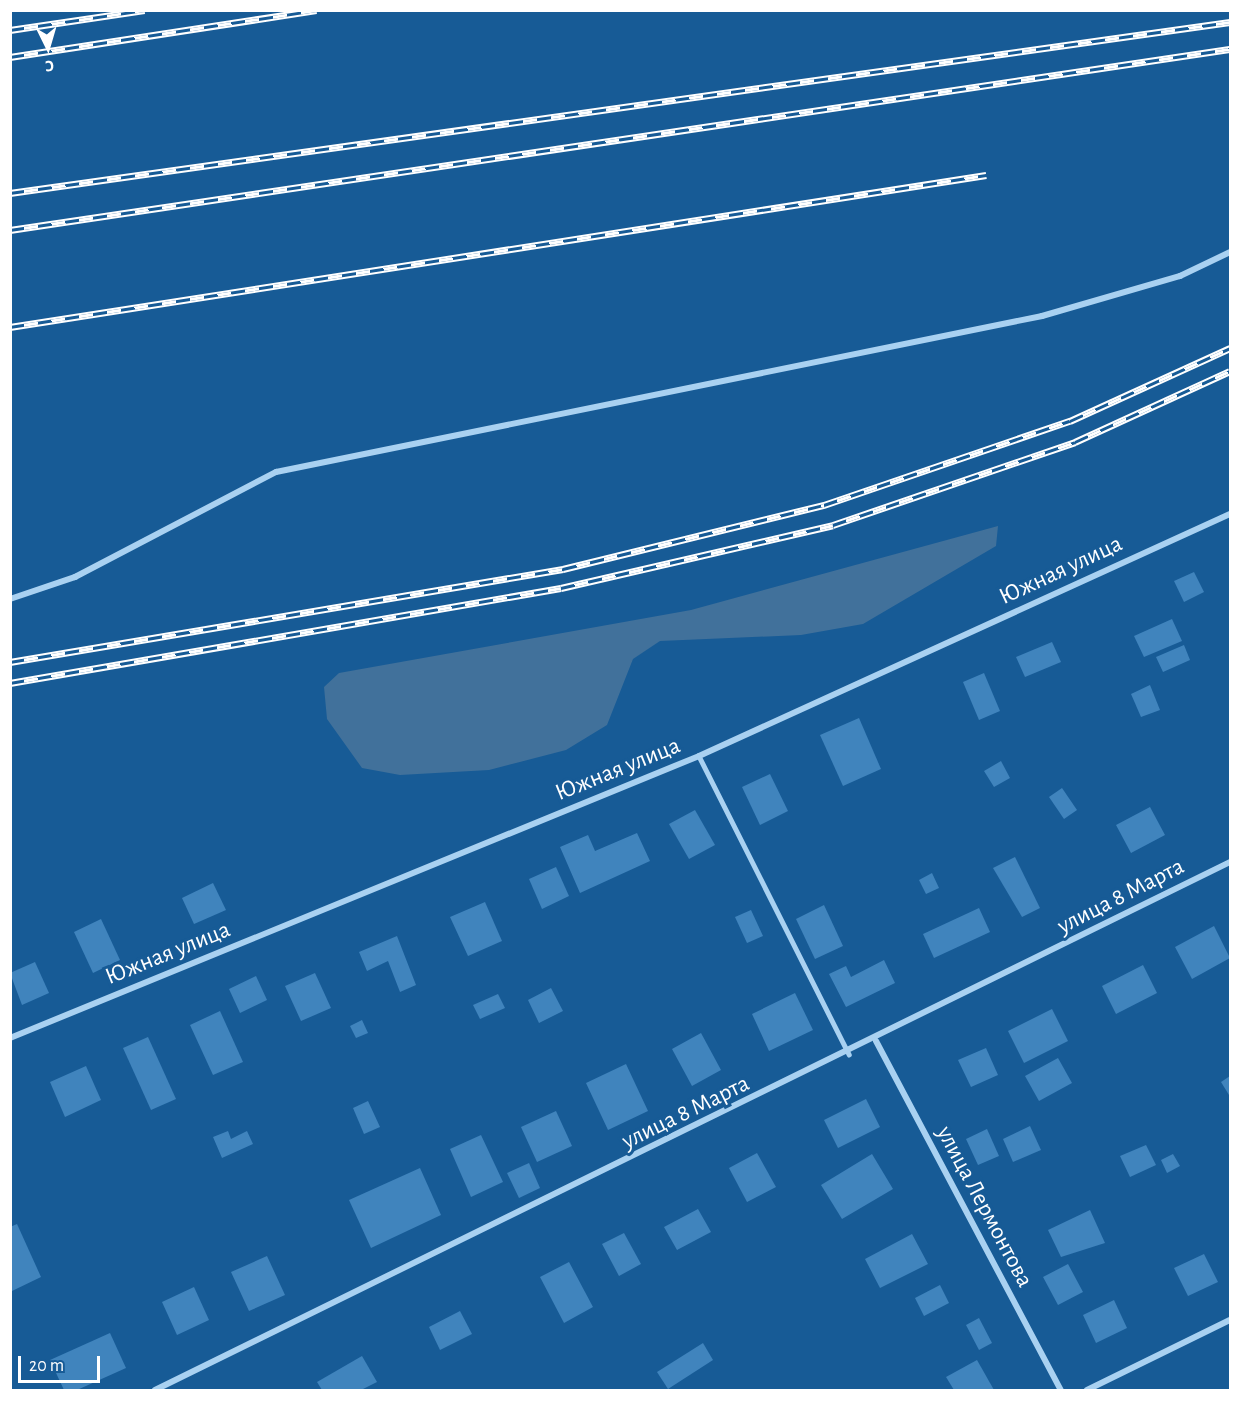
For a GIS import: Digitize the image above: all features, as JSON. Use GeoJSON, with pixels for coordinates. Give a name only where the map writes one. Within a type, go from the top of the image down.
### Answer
{"type":"FeatureCollection","features":[{"type":"Feature","properties":{"kind":"street"},"geometry":{"type":"LineString","coordinates":[[10,599],[75,578],[276,471],[1042,316],[1180,276],[1230,252]]}},
{"type":"Feature","properties":{"kind":"street","name":"Южная улица"},"geometry":{"type":"LineString","coordinates":[[10,1038],[699,756],[1230,513]]}},
{"type":"Feature","properties":{"kind":"street","name":"улица 8 Марта"},"geometry":{"type":"LineString","coordinates":[[155,1390],[876,1041],[1230,862]]}},
{"type":"Feature","properties":{"kind":"street","name":"улица Лермонтова"},"geometry":{"type":"LineString","coordinates":[[876,1041],[1061,1390]]}},
{"type":"Feature","properties":{"kind":"street"},"geometry":{"type":"LineString","coordinates":[[1087,1390],[1230,1320]]}},
{"type":"Feature","properties":{"kind":"lane"},"geometry":{"type":"LineString","coordinates":[[699,756],[849,1053]]}},
{"type":"Feature","properties":{"kind":"water"},"geometry":{"type":"Polygon","coordinates":[[[998,526],[996,546],[863,624],[801,635],[660,641],[633,659],[607,725],[566,750],[489,770],[400,775],[362,768],[327,719],[324,687],[339,673],[691,610],[998,526]]]}},
{"type":"Feature","properties":{"kind":"building"},"geometry":{"type":"Polygon","coordinates":[[[1194,572],[1204,592],[1184,602],[1174,581],[1194,572]]]}},
{"type":"Feature","properties":{"kind":"building"},"geometry":{"type":"Polygon","coordinates":[[[1172,619],[1182,641],[1144,657],[1134,636],[1172,619]]]}},
{"type":"Feature","properties":{"kind":"building"},"geometry":{"type":"Polygon","coordinates":[[[1052,642],[1061,662],[1025,677],[1016,657],[1052,642]]]}},
{"type":"Feature","properties":{"kind":"building"},"geometry":{"type":"Polygon","coordinates":[[[1184,645],[1190,660],[1163,672],[1156,657],[1184,645]]]}},
{"type":"Feature","properties":{"kind":"building"},"geometry":{"type":"Polygon","coordinates":[[[984,673],[1000,711],[979,720],[963,682],[984,673]]]}},
{"type":"Feature","properties":{"kind":"building"},"geometry":{"type":"Polygon","coordinates":[[[1150,685],[1160,710],[1141,717],[1131,694],[1150,685]]]}},
{"type":"Feature","properties":{"kind":"building"},"geometry":{"type":"Polygon","coordinates":[[[859,718],[881,769],[843,786],[820,735],[859,718]]]}},
{"type":"Feature","properties":{"kind":"building"},"geometry":{"type":"Polygon","coordinates":[[[1001,761],[1010,778],[994,787],[984,771],[1001,761]]]}},
{"type":"Feature","properties":{"kind":"building"},"geometry":{"type":"Polygon","coordinates":[[[770,774],[788,811],[760,825],[742,787],[770,774]]]}},
{"type":"Feature","properties":{"kind":"building"},"geometry":{"type":"Polygon","coordinates":[[[1062,788],[1077,810],[1064,819],[1049,797],[1062,788]]]}},
{"type":"Feature","properties":{"kind":"building"},"geometry":{"type":"Polygon","coordinates":[[[1150,807],[1165,835],[1131,853],[1116,825],[1150,807]]]}},
{"type":"Feature","properties":{"kind":"building"},"geometry":{"type":"Polygon","coordinates":[[[695,810],[715,845],[689,859],[669,824],[695,810]]]}},
{"type":"Feature","properties":{"kind":"building"},"geometry":{"type":"Polygon","coordinates":[[[637,833],[650,861],[580,893],[560,847],[588,835],[595,851],[637,833]]]}},
{"type":"Feature","properties":{"kind":"building"},"geometry":{"type":"Polygon","coordinates":[[[1015,857],[1040,908],[1022,917],[993,868],[1015,857]]]}},
{"type":"Feature","properties":{"kind":"building"},"geometry":{"type":"Polygon","coordinates":[[[556,867],[569,896],[542,909],[529,879],[556,867]]]}},
{"type":"Feature","properties":{"kind":"building"},"geometry":{"type":"Polygon","coordinates":[[[932,873],[939,888],[926,894],[919,880],[932,873]]]}},
{"type":"Feature","properties":{"kind":"building"},"geometry":{"type":"Polygon","coordinates":[[[213,883],[226,910],[194,924],[182,898],[213,883]]]}},
{"type":"Feature","properties":{"kind":"building"},"geometry":{"type":"Polygon","coordinates":[[[485,902],[502,941],[468,956],[450,917],[485,902]]]}},
{"type":"Feature","properties":{"kind":"building"},"geometry":{"type":"Polygon","coordinates":[[[824,905],[843,946],[815,959],[796,919],[824,905]]]}},
{"type":"Feature","properties":{"kind":"building"},"geometry":{"type":"Polygon","coordinates":[[[979,908],[990,932],[934,958],[923,934],[979,908]]]}},
{"type":"Feature","properties":{"kind":"building"},"geometry":{"type":"Polygon","coordinates":[[[751,910],[763,936],[747,943],[735,917],[751,910]]]}},
{"type":"Feature","properties":{"kind":"building"},"geometry":{"type":"Polygon","coordinates":[[[101,919],[120,960],[93,973],[74,932],[101,919]]]}},
{"type":"Feature","properties":{"kind":"building"},"geometry":{"type":"Polygon","coordinates":[[[1214,926],[1230,958],[1192,979],[1175,947],[1214,926]]]}},
{"type":"Feature","properties":{"kind":"building"},"geometry":{"type":"Polygon","coordinates":[[[397,936],[416,985],[400,992],[388,961],[367,971],[359,952],[397,936]]]}},
{"type":"Feature","properties":{"kind":"building"},"geometry":{"type":"Polygon","coordinates":[[[884,960],[895,983],[846,1007],[829,974],[846,966],[851,977],[884,960]]]}},
{"type":"Feature","properties":{"kind":"building"},"geometry":{"type":"Polygon","coordinates":[[[35,962],[49,993],[22,1005],[10,973],[35,962]]]}},
{"type":"Feature","properties":{"kind":"building"},"geometry":{"type":"Polygon","coordinates":[[[1143,965],[1157,993],[1116,1014],[1102,986],[1143,965]]]}},
{"type":"Feature","properties":{"kind":"building"},"geometry":{"type":"Polygon","coordinates":[[[315,973],[331,1008],[301,1021],[285,986],[315,973]]]}},
{"type":"Feature","properties":{"kind":"building"},"geometry":{"type":"Polygon","coordinates":[[[256,976],[267,1000],[240,1013],[229,989],[256,976]]]}},
{"type":"Feature","properties":{"kind":"building"},"geometry":{"type":"Polygon","coordinates":[[[551,988],[563,1011],[539,1023],[528,1000],[551,988]]]}},
{"type":"Feature","properties":{"kind":"building"},"geometry":{"type":"Polygon","coordinates":[[[795,993],[813,1030],[769,1051],[752,1014],[795,993]]]}},
{"type":"Feature","properties":{"kind":"building"},"geometry":{"type":"Polygon","coordinates":[[[498,994],[505,1008],[480,1019],[473,1005],[498,994]]]}},
{"type":"Feature","properties":{"kind":"building"},"geometry":{"type":"Polygon","coordinates":[[[1052,1009],[1068,1041],[1024,1063],[1008,1031],[1052,1009]]]}},
{"type":"Feature","properties":{"kind":"building"},"geometry":{"type":"Polygon","coordinates":[[[220,1011],[243,1062],[213,1075],[190,1025],[220,1011]]]}},
{"type":"Feature","properties":{"kind":"building"},"geometry":{"type":"Polygon","coordinates":[[[362,1020],[368,1033],[356,1038],[350,1026],[362,1020]]]}},
{"type":"Feature","properties":{"kind":"building"},"geometry":{"type":"Polygon","coordinates":[[[701,1033],[721,1070],[692,1086],[672,1049],[701,1033]]]}},
{"type":"Feature","properties":{"kind":"building"},"geometry":{"type":"Polygon","coordinates":[[[148,1037],[176,1099],[151,1110],[123,1048],[148,1037]]]}},
{"type":"Feature","properties":{"kind":"building"},"geometry":{"type":"Polygon","coordinates":[[[986,1048],[998,1075],[971,1087],[958,1060],[986,1048]]]}},
{"type":"Feature","properties":{"kind":"building"},"geometry":{"type":"Polygon","coordinates":[[[1058,1058],[1072,1083],[1039,1101],[1025,1076],[1058,1058]]]}},
{"type":"Feature","properties":{"kind":"building"},"geometry":{"type":"Polygon","coordinates":[[[626,1064],[648,1111],[608,1130],[586,1083],[626,1064]]]}},
{"type":"Feature","properties":{"kind":"building"},"geometry":{"type":"Polygon","coordinates":[[[86,1066],[101,1100],[65,1117],[50,1082],[86,1066]]]}},
{"type":"Feature","properties":{"kind":"building"},"geometry":{"type":"Polygon","coordinates":[[[1230,1076],[1230,1094],[1229,1095],[1221,1082],[1230,1076]]]}},
{"type":"Feature","properties":{"kind":"building"},"geometry":{"type":"Polygon","coordinates":[[[866,1099],[880,1127],[838,1148],[824,1120],[866,1099]]]}},
{"type":"Feature","properties":{"kind":"building"},"geometry":{"type":"Polygon","coordinates":[[[368,1101],[380,1127],[364,1134],[353,1108],[368,1101]]]}},
{"type":"Feature","properties":{"kind":"building"},"geometry":{"type":"Polygon","coordinates":[[[556,1111],[572,1146],[537,1162],[521,1127],[556,1111]]]}},
{"type":"Feature","properties":{"kind":"building"},"geometry":{"type":"Polygon","coordinates":[[[1030,1126],[1041,1150],[1013,1162],[1003,1139],[1030,1126]]]}},
{"type":"Feature","properties":{"kind":"building"},"geometry":{"type":"Polygon","coordinates":[[[987,1129],[999,1156],[978,1165],[966,1139],[987,1129]]]}},
{"type":"Feature","properties":{"kind":"building"},"geometry":{"type":"Polygon","coordinates":[[[228,1131],[231,1139],[247,1131],[253,1144],[222,1158],[213,1137],[228,1131]]]}},
{"type":"Feature","properties":{"kind":"building"},"geometry":{"type":"Polygon","coordinates":[[[481,1135],[503,1182],[471,1197],[450,1149],[481,1135]]]}},
{"type":"Feature","properties":{"kind":"building"},"geometry":{"type":"Polygon","coordinates":[[[1146,1145],[1156,1165],[1130,1177],[1120,1156],[1146,1145]]]}},
{"type":"Feature","properties":{"kind":"building"},"geometry":{"type":"Polygon","coordinates":[[[757,1153],[776,1187],[747,1202],[729,1168],[757,1153]]]}},
{"type":"Feature","properties":{"kind":"building"},"geometry":{"type":"Polygon","coordinates":[[[872,1154],[893,1189],[842,1219],[821,1185],[872,1154]]]}},
{"type":"Feature","properties":{"kind":"building"},"geometry":{"type":"Polygon","coordinates":[[[1173,1154],[1180,1166],[1167,1173],[1161,1160],[1173,1154]]]}},
{"type":"Feature","properties":{"kind":"building"},"geometry":{"type":"Polygon","coordinates":[[[529,1163],[540,1188],[519,1198],[507,1173],[529,1163]]]}},
{"type":"Feature","properties":{"kind":"building"},"geometry":{"type":"Polygon","coordinates":[[[420,1168],[441,1215],[371,1248],[349,1200],[420,1168]]]}},
{"type":"Feature","properties":{"kind":"building"},"geometry":{"type":"Polygon","coordinates":[[[698,1209],[711,1232],[677,1250],[664,1227],[698,1209]]]}},
{"type":"Feature","properties":{"kind":"building"},"geometry":{"type":"Polygon","coordinates":[[[1090,1210],[1105,1243],[1061,1257],[1048,1230],[1090,1210]]]}},
{"type":"Feature","properties":{"kind":"building"},"geometry":{"type":"Polygon","coordinates":[[[17,1224],[41,1277],[12,1291],[10,1227],[17,1224]]]}},
{"type":"Feature","properties":{"kind":"building"},"geometry":{"type":"Polygon","coordinates":[[[624,1233],[641,1264],[619,1276],[602,1244],[624,1233]]]}},
{"type":"Feature","properties":{"kind":"building"},"geometry":{"type":"Polygon","coordinates":[[[912,1234],[928,1264],[880,1288],[865,1259],[912,1234]]]}},
{"type":"Feature","properties":{"kind":"building"},"geometry":{"type":"Polygon","coordinates":[[[1204,1254],[1218,1282],[1188,1296],[1174,1268],[1204,1254]]]}},
{"type":"Feature","properties":{"kind":"building"},"geometry":{"type":"Polygon","coordinates":[[[267,1256],[285,1295],[249,1311],[231,1272],[267,1256]]]}},
{"type":"Feature","properties":{"kind":"building"},"geometry":{"type":"Polygon","coordinates":[[[569,1262],[593,1307],[564,1323],[540,1277],[569,1262]]]}},
{"type":"Feature","properties":{"kind":"building"},"geometry":{"type":"Polygon","coordinates":[[[1068,1264],[1083,1292],[1058,1305],[1043,1277],[1068,1264]]]}},
{"type":"Feature","properties":{"kind":"building"},"geometry":{"type":"Polygon","coordinates":[[[940,1285],[949,1303],[924,1316],[915,1298],[940,1285]]]}},
{"type":"Feature","properties":{"kind":"building"},"geometry":{"type":"Polygon","coordinates":[[[194,1287],[209,1320],[177,1335],[162,1302],[194,1287]]]}},
{"type":"Feature","properties":{"kind":"building"},"geometry":{"type":"Polygon","coordinates":[[[1114,1300],[1127,1328],[1096,1343],[1083,1315],[1114,1300]]]}},
{"type":"Feature","properties":{"kind":"building"},"geometry":{"type":"Polygon","coordinates":[[[460,1311],[472,1334],[440,1350],[429,1327],[460,1311]]]}},
{"type":"Feature","properties":{"kind":"building"},"geometry":{"type":"Polygon","coordinates":[[[979,1318],[992,1343],[979,1350],[966,1325],[979,1318]]]}},
{"type":"Feature","properties":{"kind":"building"},"geometry":{"type":"Polygon","coordinates":[[[110,1333],[126,1368],[77,1390],[64,1390],[50,1360],[110,1333]]]}},
{"type":"Feature","properties":{"kind":"building"},"geometry":{"type":"Polygon","coordinates":[[[703,1343],[713,1360],[668,1389],[657,1372],[703,1343]]]}},
{"type":"Feature","properties":{"kind":"building"},"geometry":{"type":"Polygon","coordinates":[[[362,1356],[377,1382],[361,1390],[322,1390],[317,1382],[362,1356]]]}},
{"type":"Feature","properties":{"kind":"building"},"geometry":{"type":"Polygon","coordinates":[[[977,1360],[994,1390],[954,1390],[946,1377],[977,1360]]]}},
{"type":"Feature","properties":{"kind":"railway"},"geometry":{"type":"LineString","coordinates":[[10,30],[145,10]]}},
{"type":"Feature","properties":{"kind":"railway"},"geometry":{"type":"LineString","coordinates":[[10,57],[316,10]]}},
{"type":"Feature","properties":{"kind":"railway"},"geometry":{"type":"LineString","coordinates":[[10,193],[1230,22]]}},
{"type":"Feature","properties":{"kind":"railway"},"geometry":{"type":"LineString","coordinates":[[10,230],[1230,49]]}},
{"type":"Feature","properties":{"kind":"railway"},"geometry":{"type":"LineString","coordinates":[[10,327],[986,175]]}},
{"type":"Feature","properties":{"kind":"railway"},"geometry":{"type":"LineString","coordinates":[[10,662],[563,569],[824,505],[1070,421],[1230,348]]}},
{"type":"Feature","properties":{"kind":"railway"},"geometry":{"type":"LineString","coordinates":[[10,683],[561,588],[833,525],[1075,442],[1230,371]]}}]}
